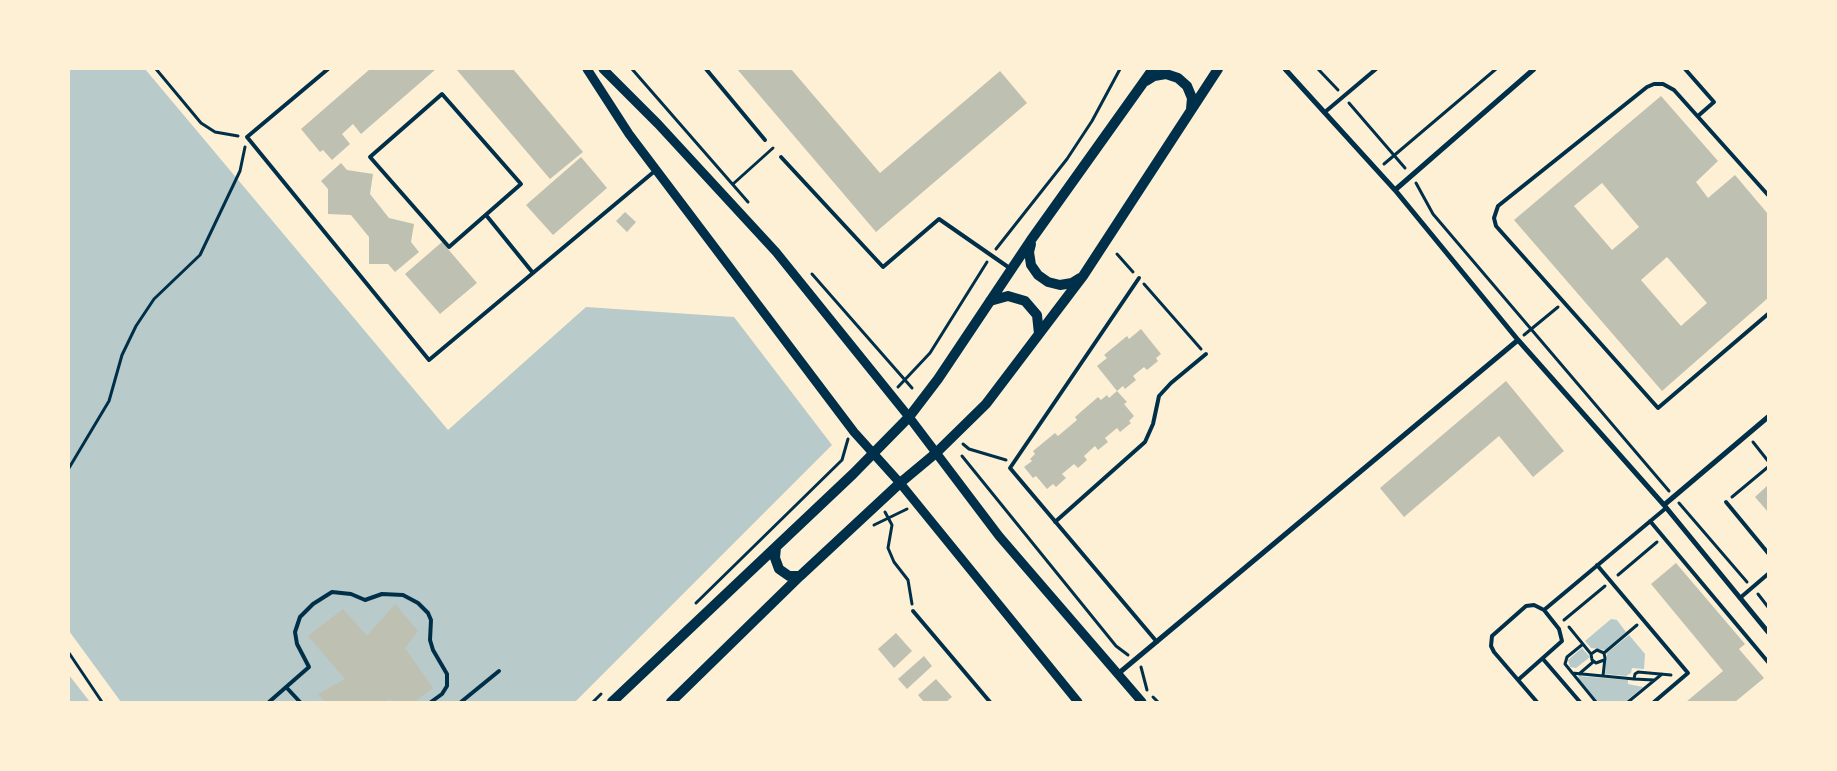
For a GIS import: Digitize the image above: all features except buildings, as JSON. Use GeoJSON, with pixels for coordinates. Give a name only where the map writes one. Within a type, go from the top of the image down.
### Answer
{"type":"FeatureCollection","features":[{"type":"Feature","properties":{"kind":"main road"},"geometry":{"type":"LineString","coordinates":[[612,702],[874,453],[909,417],[938,379],[1031,240],[1154,69]]}},
{"type":"Feature","properties":{"kind":"main road"},"geometry":{"type":"LineString","coordinates":[[671,702],[800,576],[900,483],[936,453],[986,404],[1083,276],[1218,69]]}},
{"type":"Feature","properties":{"kind":"main road"},"geometry":{"type":"LineString","coordinates":[[1144,83],[1154,76],[1166,74],[1178,78],[1187,86],[1192,98],[1191,110]]}},
{"type":"Feature","properties":{"kind":"main road"},"geometry":{"type":"LineString","coordinates":[[1031,240],[1028,252],[1031,265],[1038,275],[1048,282],[1066,284],[1083,276]]}},
{"type":"Feature","properties":{"kind":"main road"},"geometry":{"type":"LineString","coordinates":[[990,301],[1008,296],[1025,301],[1037,315],[1038,334]]}},
{"type":"Feature","properties":{"kind":"main road"},"geometry":{"type":"LineString","coordinates":[[776,547],[775,558],[779,569],[788,576],[800,576]]}},
{"type":"Feature","properties":{"kind":"street"},"geometry":{"type":"LineString","coordinates":[[587,69],[629,134],[835,407],[900,483],[1078,702]]}},
{"type":"Feature","properties":{"kind":"street"},"geometry":{"type":"LineString","coordinates":[[603,69],[658,124],[776,252],[909,417],[999,536],[1119,673],[1142,702]]}},
{"type":"Feature","properties":{"kind":"street"},"geometry":{"type":"LineString","coordinates":[[1285,69],[1396,190],[1518,340],[1665,506],[1768,632]]}},
{"type":"Feature","properties":{"kind":"street"},"geometry":{"type":"LineString","coordinates":[[1396,190],[1527,72],[1534,69]]}},
{"type":"Feature","properties":{"kind":"street"},"geometry":{"type":"LineString","coordinates":[[1119,673],[1518,340]]}},
{"type":"Feature","properties":{"kind":"street"},"geometry":{"type":"LineString","coordinates":[[1665,506],[1674,496],[1768,417]]}},
{"type":"Feature","properties":{"kind":"lane"},"geometry":{"type":"LineString","coordinates":[[328,69],[247,137],[429,360],[656,170]]}},
{"type":"Feature","properties":{"kind":"lane"},"geometry":{"type":"LineString","coordinates":[[706,69],[765,140]]}},
{"type":"Feature","properties":{"kind":"lane"},"geometry":{"type":"LineString","coordinates":[[1325,112],[1376,69]]}},
{"type":"Feature","properties":{"kind":"lane"},"geometry":{"type":"LineString","coordinates":[[1685,69],[1714,102],[1698,116]]}},
{"type":"Feature","properties":{"kind":"lane"},"geometry":{"type":"LineString","coordinates":[[1768,195],[1674,90],[1664,84],[1654,84],[1646,87],[1498,206],[1494,218],[1496,226],[1658,408],[1768,314]]}},
{"type":"Feature","properties":{"kind":"lane"},"geometry":{"type":"LineString","coordinates":[[442,94],[521,184],[486,215],[449,247],[370,157],[442,94]]}},
{"type":"Feature","properties":{"kind":"lane"},"geometry":{"type":"LineString","coordinates":[[781,157],[883,267],[939,219],[1011,269]]}},
{"type":"Feature","properties":{"kind":"lane"},"geometry":{"type":"LineString","coordinates":[[486,215],[533,273]]}},
{"type":"Feature","properties":{"kind":"lane"},"geometry":{"type":"LineString","coordinates":[[1139,278],[1010,468],[1157,642]]}},
{"type":"Feature","properties":{"kind":"lane"},"geometry":{"type":"LineString","coordinates":[[1055,522],[1145,442],[1153,424],[1160,396],[1171,383],[1206,354]]}},
{"type":"Feature","properties":{"kind":"lane"},"geometry":{"type":"LineString","coordinates":[[1726,502],[1768,553]]}},
{"type":"Feature","properties":{"kind":"lane"},"geometry":{"type":"LineString","coordinates":[[1544,610],[1650,521],[1665,506]]}},
{"type":"Feature","properties":{"kind":"lane"},"geometry":{"type":"LineString","coordinates":[[1650,521],[1768,662]]}},
{"type":"Feature","properties":{"kind":"lane"},"geometry":{"type":"LineString","coordinates":[[1597,565],[1688,673],[1654,702]]}},
{"type":"Feature","properties":{"kind":"lane"},"geometry":{"type":"LineString","coordinates":[[1740,598],[1768,574]]}},
{"type":"Feature","properties":{"kind":"lane"},"geometry":{"type":"LineString","coordinates":[[269,702],[309,667],[297,644],[295,632],[300,617],[314,604],[332,592],[351,594],[365,600],[391,593],[411,598],[428,612],[431,620],[430,640],[433,650],[444,667],[447,680],[447,686],[442,694],[431,702]]}},
{"type":"Feature","properties":{"kind":"lane"},"geometry":{"type":"LineString","coordinates":[[1518,680],[1559,645],[1562,637],[1559,628],[1544,610],[1534,605],[1526,606],[1492,636],[1491,646],[1494,652],[1518,680],[1537,702]]}},
{"type":"Feature","properties":{"kind":"lane"},"geometry":{"type":"LineString","coordinates":[[913,611],[990,702]]}},
{"type":"Feature","properties":{"kind":"lane"},"geometry":{"type":"LineString","coordinates":[[1543,659],[1580,702]]}},
{"type":"Feature","properties":{"kind":"lane"},"geometry":{"type":"LineString","coordinates":[[461,702],[499,670]]}},
{"type":"Feature","properties":{"kind":"lane"},"geometry":{"type":"LineString","coordinates":[[286,687],[300,702]]}},
{"type":"Feature","properties":{"kind":"path"},"geometry":{"type":"LineString","coordinates":[[69,468],[109,401],[122,355],[136,326],[154,299],[200,255],[240,171],[247,137],[215,132],[201,123],[156,69]]}},
{"type":"Feature","properties":{"kind":"path"},"geometry":{"type":"LineString","coordinates":[[897,387],[930,353],[991,256],[1067,160],[1092,121],[1120,69]]}},
{"type":"Feature","properties":{"kind":"path"},"geometry":{"type":"LineString","coordinates":[[1318,69],[1412,176],[1433,214],[1768,606]]}},
{"type":"Feature","properties":{"kind":"path"},"geometry":{"type":"LineString","coordinates":[[1377,170],[1496,69]]}},
{"type":"Feature","properties":{"kind":"path"},"geometry":{"type":"LineString","coordinates":[[765,140],[781,157]]}},
{"type":"Feature","properties":{"kind":"path"},"geometry":{"type":"LineString","coordinates":[[733,184],[773,148]]}},
{"type":"Feature","properties":{"kind":"path"},"geometry":{"type":"LineString","coordinates":[[1117,254],[1206,354]]}},
{"type":"Feature","properties":{"kind":"path"},"geometry":{"type":"LineString","coordinates":[[1518,340],[1564,302]]}},
{"type":"Feature","properties":{"kind":"path"},"geometry":{"type":"LineString","coordinates":[[1747,435],[1768,461]]}},
{"type":"Feature","properties":{"kind":"path"},"geometry":{"type":"LineString","coordinates":[[695,604],[842,460],[848,438]]}},
{"type":"Feature","properties":{"kind":"path"},"geometry":{"type":"LineString","coordinates":[[957,439],[969,449],[1013,463]]}},
{"type":"Feature","properties":{"kind":"path"},"geometry":{"type":"LineString","coordinates":[[962,456],[1116,646],[1135,660],[1144,671],[1147,689],[1158,702]]}},
{"type":"Feature","properties":{"kind":"path"},"geometry":{"type":"LineString","coordinates":[[1726,502],[1768,467]]}},
{"type":"Feature","properties":{"kind":"path"},"geometry":{"type":"LineString","coordinates":[[889,518],[892,525],[888,548],[894,562],[908,580],[913,611]]}},
{"type":"Feature","properties":{"kind":"path"},"geometry":{"type":"LineString","coordinates":[[1603,676],[1604,653],[1643,620]]}},
{"type":"Feature","properties":{"kind":"path"},"geometry":{"type":"LineString","coordinates":[[1563,621],[1591,654],[1593,662]]}},
{"type":"Feature","properties":{"kind":"path"},"geometry":{"type":"LineString","coordinates":[[1583,644],[1566,660],[1566,666],[1596,702]]}},
{"type":"Feature","properties":{"kind":"path"},"geometry":{"type":"LineString","coordinates":[[1591,654],[1597,650],[1604,653]]}},
{"type":"Feature","properties":{"kind":"path"},"geometry":{"type":"LineString","coordinates":[[69,653],[102,702]]}},
{"type":"Feature","properties":{"kind":"path"},"geometry":{"type":"LineString","coordinates":[[1593,662],[1599,664],[1604,660]]}},
{"type":"Feature","properties":{"kind":"path"},"geometry":{"type":"LineString","coordinates":[[1579,674],[1593,662]]}},
{"type":"Feature","properties":{"kind":"path"},"geometry":{"type":"LineString","coordinates":[[1634,678],[1634,674],[1638,672],[1685,676]]}},
{"type":"Feature","properties":{"kind":"path"},"geometry":{"type":"LineString","coordinates":[[1572,673],[1654,680]]}},
{"type":"Feature","properties":{"kind":"path"},"geometry":{"type":"LineString","coordinates":[[1630,702],[1662,674]]}},
{"type":"Feature","properties":{"kind":"path"},"geometry":{"type":"LineString","coordinates":[[593,702],[606,689]]}},
{"type":"Feature","properties":{"kind":"shaded area"},"geometry":{"type":"Polygon","coordinates":[[[69,69],[145,69],[448,430],[586,307],[734,317],[832,445],[575,702],[121,702],[69,631],[69,69]]]}},
{"type":"Feature","properties":{"kind":"shaded area"},"geometry":{"type":"Polygon","coordinates":[[[1611,619],[1617,620],[1626,632],[1606,650],[1591,648],[1585,641],[1611,619]]]}},
{"type":"Feature","properties":{"kind":"shaded area"},"geometry":{"type":"Polygon","coordinates":[[[1629,635],[1645,654],[1644,669],[1632,668],[1631,673],[1626,676],[1605,674],[1607,653],[1629,635]]]}},
{"type":"Feature","properties":{"kind":"shaded area"},"geometry":{"type":"Polygon","coordinates":[[[1582,648],[1590,657],[1576,668],[1570,667],[1568,660],[1582,648]]]}},
{"type":"Feature","properties":{"kind":"shaded area"},"geometry":{"type":"Polygon","coordinates":[[[69,675],[90,702],[69,702],[69,675]]]}},
{"type":"Feature","properties":{"kind":"shaded area"},"geometry":{"type":"Polygon","coordinates":[[[1579,676],[1628,680],[1628,684],[1643,687],[1625,702],[1598,702],[1578,679],[1579,676]]]}}]}
